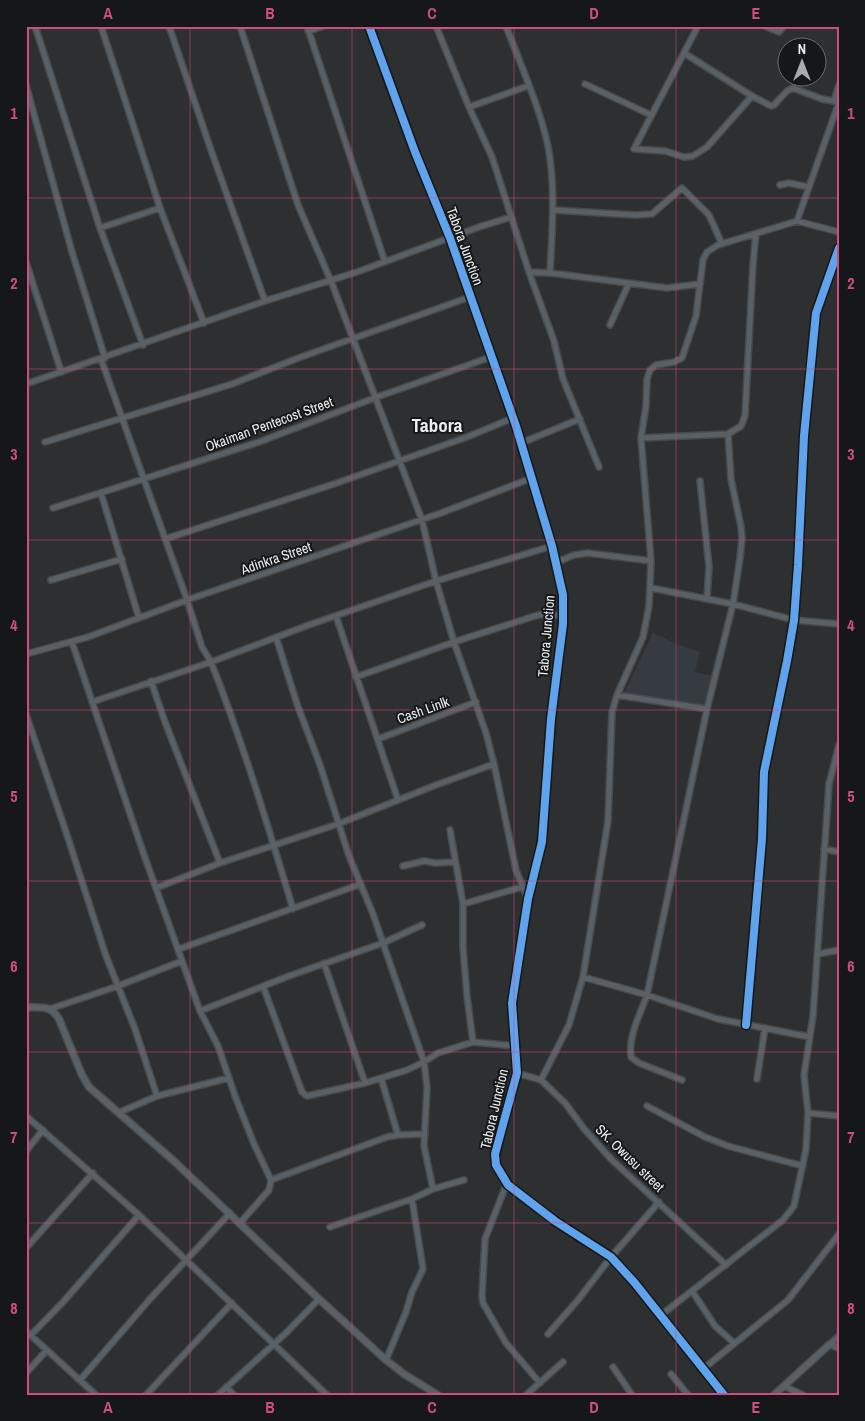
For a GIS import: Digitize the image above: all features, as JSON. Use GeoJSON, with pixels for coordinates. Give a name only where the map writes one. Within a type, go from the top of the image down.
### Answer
{"type":"FeatureCollection","features":[{"type":"Feature","properties":{"kind":"street"},"geometry":{"type":"LineString","coordinates":[[35,26],[100,228],[143,345]]}},
{"type":"Feature","properties":{"kind":"street"},"geometry":{"type":"LineString","coordinates":[[101,26],[160,208],[204,323]]}},
{"type":"Feature","properties":{"kind":"street"},"geometry":{"type":"LineString","coordinates":[[170,26],[212,153],[265,301]]}},
{"type":"Feature","properties":{"kind":"street"},"geometry":{"type":"LineString","coordinates":[[240,26],[298,204],[354,338],[422,520],[436,581],[454,642],[476,702],[494,764],[516,870],[528,899]]}},
{"type":"Feature","properties":{"kind":"street"},"geometry":{"type":"LineString","coordinates":[[324,26],[308,29],[385,262]]}},
{"type":"Feature","properties":{"kind":"street","name":"Tabora Junction"},"geometry":{"type":"LineString","coordinates":[[369,26],[415,152],[450,238],[490,357],[513,418],[557,562],[564,595],[564,616],[551,719],[542,842],[528,899],[512,1003],[517,1073],[495,1154],[496,1165],[506,1183]]}},
{"type":"Feature","properties":{"kind":"street"},"geometry":{"type":"LineString","coordinates":[[436,26],[492,157],[529,272],[554,341],[564,379],[599,467]]}},
{"type":"Feature","properties":{"kind":"street"},"geometry":{"type":"LineString","coordinates":[[506,26],[548,146],[552,210],[550,273]]}},
{"type":"Feature","properties":{"kind":"street"},"geometry":{"type":"LineString","coordinates":[[698,26],[634,150],[665,151],[684,157],[693,156],[707,147],[752,96]]}},
{"type":"Feature","properties":{"kind":"street"},"geometry":{"type":"LineString","coordinates":[[765,26],[779,32],[784,26]]}},
{"type":"Feature","properties":{"kind":"street"},"geometry":{"type":"LineString","coordinates":[[684,53],[771,106],[792,88],[822,99],[837,102]]}},
{"type":"Feature","properties":{"kind":"street"},"geometry":{"type":"LineString","coordinates":[[585,84],[651,115]]}},
{"type":"Feature","properties":{"kind":"street"},"geometry":{"type":"LineString","coordinates":[[26,85],[72,252],[122,420],[202,647],[211,662],[248,762],[293,909]]}},
{"type":"Feature","properties":{"kind":"street"},"geometry":{"type":"LineString","coordinates":[[797,221],[837,102],[839,85]]}},
{"type":"Feature","properties":{"kind":"street"},"geometry":{"type":"LineString","coordinates":[[469,107],[528,86]]}},
{"type":"Feature","properties":{"kind":"street"},"geometry":{"type":"LineString","coordinates":[[780,184],[789,183],[808,187]]}},
{"type":"Feature","properties":{"kind":"street"},"geometry":{"type":"LineString","coordinates":[[552,210],[636,215],[652,214],[682,188],[709,215],[722,244]]}},
{"type":"Feature","properties":{"kind":"street"},"geometry":{"type":"LineString","coordinates":[[100,228],[160,208]]}},
{"type":"Feature","properties":{"kind":"street"},"geometry":{"type":"LineString","coordinates":[[26,384],[511,218]]}},
{"type":"Feature","properties":{"kind":"street"},"geometry":{"type":"LineString","coordinates":[[541,1080],[569,1025],[584,977],[608,821],[612,712],[617,695],[642,637],[649,606],[651,561],[641,438],[650,370],[656,366],[682,358],[696,316],[703,260],[706,252],[722,244],[797,221],[839,232]]}},
{"type":"Feature","properties":{"kind":"street"},"geometry":{"type":"LineString","coordinates":[[641,438],[728,434],[741,426],[745,416],[756,234]]}},
{"type":"Feature","properties":{"kind":"street"},"geometry":{"type":"LineString","coordinates":[[746,1024],[762,839],[764,772],[794,620],[804,436],[816,313],[839,248]]}},
{"type":"Feature","properties":{"kind":"street"},"geometry":{"type":"LineString","coordinates":[[26,262],[61,371]]}},
{"type":"Feature","properties":{"kind":"street"},"geometry":{"type":"LineString","coordinates":[[529,272],[667,288],[700,284]]}},
{"type":"Feature","properties":{"kind":"street"},"geometry":{"type":"LineString","coordinates":[[610,325],[629,283]]}},
{"type":"Feature","properties":{"kind":"street"},"geometry":{"type":"LineString","coordinates":[[46,442],[122,420],[232,384],[301,357],[470,297]]}},
{"type":"Feature","properties":{"kind":"street","name":"Okaiman Pentecost Street"},"geometry":{"type":"LineString","coordinates":[[53,508],[260,442],[377,397],[490,357]]}},
{"type":"Feature","properties":{"kind":"street"},"geometry":{"type":"LineString","coordinates":[[165,539],[334,484],[400,459],[467,437],[513,418]]}},
{"type":"Feature","properties":{"kind":"street"},"geometry":{"type":"LineString","coordinates":[[521,443],[580,419]]}},
{"type":"Feature","properties":{"kind":"street"},"geometry":{"type":"LineString","coordinates":[[682,1080],[639,1063],[631,1057],[630,1048],[631,1038],[647,995],[707,709],[733,604],[740,558],[741,533],[730,479],[728,434]]}},
{"type":"Feature","properties":{"kind":"street","name":"Adinkra Street"},"geometry":{"type":"LineString","coordinates":[[26,654],[72,642],[187,600],[422,520],[532,478]]}},
{"type":"Feature","properties":{"kind":"street"},"geometry":{"type":"LineString","coordinates":[[700,481],[709,567],[707,598]]}},
{"type":"Feature","properties":{"kind":"street"},"geometry":{"type":"LineString","coordinates":[[100,493],[139,618]]}},
{"type":"Feature","properties":{"kind":"street"},"geometry":{"type":"LineString","coordinates":[[92,702],[211,662],[276,637],[436,581],[552,546]]}},
{"type":"Feature","properties":{"kind":"street"},"geometry":{"type":"LineString","coordinates":[[557,562],[574,555],[588,553],[651,561]]}},
{"type":"Feature","properties":{"kind":"street"},"geometry":{"type":"LineString","coordinates":[[51,580],[122,559]]}},
{"type":"Feature","properties":{"kind":"street"},"geometry":{"type":"LineString","coordinates":[[651,588],[707,598],[794,620],[839,624]]}},
{"type":"Feature","properties":{"kind":"street"},"geometry":{"type":"LineString","coordinates":[[356,677],[454,642],[538,615],[564,616]]}},
{"type":"Feature","properties":{"kind":"street"},"geometry":{"type":"LineString","coordinates":[[336,616],[398,800]]}},
{"type":"Feature","properties":{"kind":"street"},"geometry":{"type":"LineString","coordinates":[[276,637],[338,824],[383,943],[424,1062],[427,1087],[424,1146],[433,1189]]}},
{"type":"Feature","properties":{"kind":"street"},"geometry":{"type":"LineString","coordinates":[[72,642],[200,1011],[218,1046],[235,1096],[271,1180],[269,1190],[240,1223]]}},
{"type":"Feature","properties":{"kind":"street"},"geometry":{"type":"LineString","coordinates":[[151,681],[220,863]]}},
{"type":"Feature","properties":{"kind":"street"},"geometry":{"type":"LineString","coordinates":[[617,695],[707,709]]}},
{"type":"Feature","properties":{"kind":"street","name":"Cash Linlk"},"geometry":{"type":"LineString","coordinates":[[378,739],[476,702]]}},
{"type":"Feature","properties":{"kind":"street"},"geometry":{"type":"LineString","coordinates":[[26,714],[68,835],[106,956],[157,1096]]}},
{"type":"Feature","properties":{"kind":"street"},"geometry":{"type":"LineString","coordinates":[[660,1316],[790,1213],[794,1206],[806,1149],[808,1113],[804,1075],[810,1037],[818,954],[829,784],[839,746]]}},
{"type":"Feature","properties":{"kind":"street"},"geometry":{"type":"LineString","coordinates":[[156,888],[220,863],[338,824],[494,764]]}},
{"type":"Feature","properties":{"kind":"street"},"geometry":{"type":"LineString","coordinates":[[450,830],[454,862],[463,904],[463,948],[473,1042]]}},
{"type":"Feature","properties":{"kind":"street"},"geometry":{"type":"LineString","coordinates":[[824,849],[839,852]]}},
{"type":"Feature","properties":{"kind":"street"},"geometry":{"type":"LineString","coordinates":[[403,866],[424,861],[435,863],[454,862]]}},
{"type":"Feature","properties":{"kind":"street"},"geometry":{"type":"LineString","coordinates":[[179,949],[361,884]]}},
{"type":"Feature","properties":{"kind":"street"},"geometry":{"type":"LineString","coordinates":[[463,904],[522,886]]}},
{"type":"Feature","properties":{"kind":"street"},"geometry":{"type":"LineString","coordinates":[[200,1011],[262,986],[383,943],[422,925]]}},
{"type":"Feature","properties":{"kind":"street"},"geometry":{"type":"LineString","coordinates":[[818,954],[839,950]]}},
{"type":"Feature","properties":{"kind":"street"},"geometry":{"type":"LineString","coordinates":[[26,1007],[50,1009],[118,986],[182,961]]}},
{"type":"Feature","properties":{"kind":"street"},"geometry":{"type":"LineString","coordinates":[[324,963],[365,1083]]}},
{"type":"Feature","properties":{"kind":"street"},"geometry":{"type":"LineString","coordinates":[[584,977],[647,995],[702,1015],[810,1037]]}},
{"type":"Feature","properties":{"kind":"street"},"geometry":{"type":"LineString","coordinates":[[262,986],[304,1095],[311,1096],[381,1078],[424,1062],[438,1053],[473,1042],[516,1046]]}},
{"type":"Feature","properties":{"kind":"street"},"geometry":{"type":"LineString","coordinates":[[50,1009],[55,1012],[59,1019],[89,1088],[120,1112],[230,1213],[319,1300],[386,1360],[404,1374],[438,1395]]}},
{"type":"Feature","properties":{"kind":"street"},"geometry":{"type":"LineString","coordinates":[[757,1079],[764,1028]]}},
{"type":"Feature","properties":{"kind":"street","name":"SK. Owusu street"},"geometry":{"type":"LineString","coordinates":[[517,1073],[541,1080],[566,1104],[585,1130],[612,1160],[726,1265]]}},
{"type":"Feature","properties":{"kind":"street"},"geometry":{"type":"LineString","coordinates":[[120,1112],[157,1096],[229,1078]]}},
{"type":"Feature","properties":{"kind":"street"},"geometry":{"type":"LineString","coordinates":[[381,1078],[398,1135]]}},
{"type":"Feature","properties":{"kind":"street"},"geometry":{"type":"LineString","coordinates":[[647,1106],[721,1144],[803,1166]]}},
{"type":"Feature","properties":{"kind":"street"},"geometry":{"type":"LineString","coordinates":[[808,1113],[839,1116]]}},
{"type":"Feature","properties":{"kind":"street"},"geometry":{"type":"LineString","coordinates":[[26,1116],[139,1215],[327,1395]]}},
{"type":"Feature","properties":{"kind":"street"},"geometry":{"type":"LineString","coordinates":[[26,1151],[43,1130]]}},
{"type":"Feature","properties":{"kind":"street"},"geometry":{"type":"LineString","coordinates":[[271,1180],[387,1137],[425,1134]]}},
{"type":"Feature","properties":{"kind":"street"},"geometry":{"type":"LineString","coordinates":[[26,1248],[93,1173]]}},
{"type":"Feature","properties":{"kind":"street"},"geometry":{"type":"LineString","coordinates":[[330,1227],[412,1199],[433,1189],[464,1180]]}},
{"type":"Feature","properties":{"kind":"street"},"geometry":{"type":"LineString","coordinates":[[540,1383],[506,1343],[483,1303],[485,1239],[506,1183],[555,1221],[612,1257],[724,1395]]}},
{"type":"Feature","properties":{"kind":"street"},"geometry":{"type":"LineString","coordinates":[[386,1360],[406,1312],[412,1292],[423,1269],[412,1199]]}},
{"type":"Feature","properties":{"kind":"street"},"geometry":{"type":"LineString","coordinates":[[548,1334],[659,1202]]}},
{"type":"Feature","properties":{"kind":"street"},"geometry":{"type":"LineString","coordinates":[[80,1380],[150,1299],[230,1213]]}},
{"type":"Feature","properties":{"kind":"street"},"geometry":{"type":"LineString","coordinates":[[96,1395],[29,1333],[64,1301],[139,1215]]}},
{"type":"Feature","properties":{"kind":"street"},"geometry":{"type":"LineString","coordinates":[[703,1369],[788,1300],[839,1234]]}},
{"type":"Feature","properties":{"kind":"street"},"geometry":{"type":"LineString","coordinates":[[692,1291],[715,1326],[734,1343]]}},
{"type":"Feature","properties":{"kind":"street"},"geometry":{"type":"LineString","coordinates":[[218,1395],[319,1300]]}},
{"type":"Feature","properties":{"kind":"street"},"geometry":{"type":"LineString","coordinates":[[146,1395],[232,1303]]}},
{"type":"Feature","properties":{"kind":"street"},"geometry":{"type":"LineString","coordinates":[[774,1395],[839,1336]]}},
{"type":"Feature","properties":{"kind":"street"},"geometry":{"type":"LineString","coordinates":[[830,1344],[839,1348]]}},
{"type":"Feature","properties":{"kind":"street"},"geometry":{"type":"LineString","coordinates":[[26,1373],[47,1350]]}},
{"type":"Feature","properties":{"kind":"street"},"geometry":{"type":"LineString","coordinates":[[526,1395],[563,1362]]}},
{"type":"Feature","properties":{"kind":"street"},"geometry":{"type":"LineString","coordinates":[[613,1367],[632,1395]]}},
{"type":"Feature","properties":{"kind":"street"},"geometry":{"type":"LineString","coordinates":[[671,1374],[688,1395]]}},
{"type":"Feature","properties":{"kind":"street"},"geometry":{"type":"LineString","coordinates":[[784,1386],[803,1395]]}},
{"type":"Feature","properties":{"kind":"street"},"geometry":{"type":"LineString","coordinates":[[226,1388],[234,1395]]}},
{"type":"Feature","properties":{"kind":"shaded area"},"geometry":{"type":"Polygon","coordinates":[[[653,633],[700,652],[695,672],[713,676],[705,708],[624,694],[653,633]]]}},
{"type":"Feature","properties":{"kind":"cycle path"},"geometry":{"type":"LineString","coordinates":[[369,26],[415,152],[450,238],[516,426],[552,546],[563,595],[563,624],[551,719],[542,842],[528,899],[512,1003],[517,1073],[495,1154],[496,1165],[508,1185],[555,1221],[611,1257],[634,1282],[724,1395]]}},
{"type":"Feature","properties":{"kind":"cycle path"},"geometry":{"type":"LineString","coordinates":[[746,1025],[762,839],[764,772],[794,620],[804,436],[816,313],[839,248]]}},
{"type":"Feature","properties":{"kind":"district","name":"Tabora"},"geometry":{"type":"Point","coordinates":[437,425]}}]}
